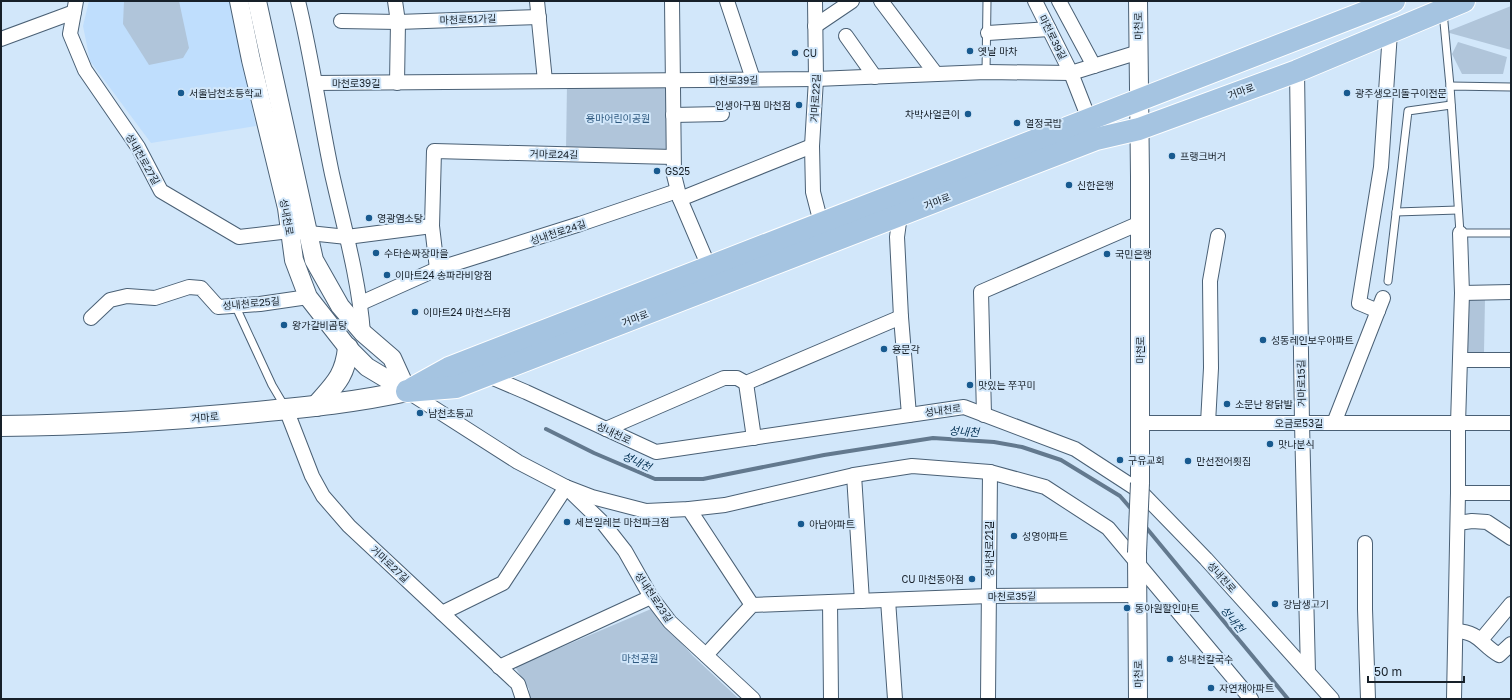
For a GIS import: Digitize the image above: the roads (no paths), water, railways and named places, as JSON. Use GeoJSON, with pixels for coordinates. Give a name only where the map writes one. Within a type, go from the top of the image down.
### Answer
{"type":"FeatureCollection","features":[{"type":"Feature","properties":{"kind":"main road","name":"거마로"},"geometry":{"type":"LineString","coordinates":[[407,391],[449,368],[1394,1]]}},
{"type":"Feature","properties":{"kind":"main road","name":"거마로"},"geometry":{"type":"LineString","coordinates":[[1,426],[81,425],[205,417],[316,406],[377,398],[407,391],[456,387],[1096,139],[1139,129],[1297,71],[1464,1]]}},
{"type":"Feature","properties":{"kind":"main road"},"geometry":{"type":"LineString","coordinates":[[316,406],[339,380],[347,362],[348,348]]}},
{"type":"Feature","properties":{"kind":"street","name":"성내천로"},"geometry":{"type":"LineString","coordinates":[[239,1],[250,60],[287,208],[340,306],[363,333],[392,358],[407,391]]}},
{"type":"Feature","properties":{"kind":"street","name":"성내천로"},"geometry":{"type":"LineString","coordinates":[[257,1],[299,232],[294,260],[308,297],[348,348],[367,367],[518,462],[566,487],[592,497],[646,511],[689,509],[725,505],[779,494],[854,475],[912,466],[990,472],[1045,487],[1108,528],[1137,558],[1251,699]]}},
{"type":"Feature","properties":{"kind":"street"},"geometry":{"type":"LineString","coordinates":[[395,1],[398,22],[397,83]]}},
{"type":"Feature","properties":{"kind":"street"},"geometry":{"type":"LineString","coordinates":[[537,1],[546,81]]}},
{"type":"Feature","properties":{"kind":"street"},"geometry":{"type":"LineString","coordinates":[[672,1],[674,175],[679,195],[709,267]]}},
{"type":"Feature","properties":{"kind":"street"},"geometry":{"type":"LineString","coordinates":[[728,1],[753,79]]}},
{"type":"Feature","properties":{"kind":"street","name":"거마로22길"},"geometry":{"type":"LineString","coordinates":[[815,1],[816,79],[812,146],[813,192],[821,223]]}},
{"type":"Feature","properties":{"kind":"street"},"geometry":{"type":"LineString","coordinates":[[815,26],[852,1]]}},
{"type":"Feature","properties":{"kind":"street"},"geometry":{"type":"LineString","coordinates":[[881,1],[936,74]]}},
{"type":"Feature","properties":{"kind":"street","name":"마천로39길"},"geometry":{"type":"LineString","coordinates":[[1035,1],[1071,73]]}},
{"type":"Feature","properties":{"kind":"street"},"geometry":{"type":"LineString","coordinates":[[1060,1],[1094,66]]}},
{"type":"Feature","properties":{"kind":"street","name":"마천로"},"geometry":{"type":"LineString","coordinates":[[1138,1],[1140,223],[1140,483],[1137,558],[1138,699]]}},
{"type":"Feature","properties":{"kind":"street"},"geometry":{"type":"LineString","coordinates":[[301,3],[332,174],[354,268],[363,333]]}},
{"type":"Feature","properties":{"kind":"street","name":"성내천로27길"},"geometry":{"type":"LineString","coordinates":[[75,6],[70,34],[85,70],[138,147],[161,191],[240,237],[299,232],[347,237]]}},
{"type":"Feature","properties":{"kind":"street"},"geometry":{"type":"LineString","coordinates":[[1,39],[75,6]]}},
{"type":"Feature","properties":{"kind":"street","name":"마천로51가길"},"geometry":{"type":"LineString","coordinates":[[341,21],[398,22],[539,16]]}},
{"type":"Feature","properties":{"kind":"street"},"geometry":{"type":"LineString","coordinates":[[988,33],[1049,29]]}},
{"type":"Feature","properties":{"kind":"street"},"geometry":{"type":"LineString","coordinates":[[1334,423],[1381,305],[1359,303],[1381,167],[1390,32]]}},
{"type":"Feature","properties":{"kind":"street"},"geometry":{"type":"LineString","coordinates":[[846,36],[875,77]]}},
{"type":"Feature","properties":{"kind":"street","name":"마천로39길"},"geometry":{"type":"LineString","coordinates":[[315,83],[816,79],[986,72],[1071,73],[1139,52]]}},
{"type":"Feature","properties":{"kind":"street","name":"거마로15길"},"geometry":{"type":"LineString","coordinates":[[1297,71],[1302,423],[1308,672]]}},
{"type":"Feature","properties":{"kind":"street"},"geometry":{"type":"LineString","coordinates":[[1071,73],[1089,119]]}},
{"type":"Feature","properties":{"kind":"street"},"geometry":{"type":"LineString","coordinates":[[673,115],[722,114]]}},
{"type":"Feature","properties":{"kind":"street","name":"성내천로24길"},"geometry":{"type":"LineString","coordinates":[[360,303],[437,270],[679,195],[812,146]]}},
{"type":"Feature","properties":{"kind":"street","name":"거마로24길"},"geometry":{"type":"LineString","coordinates":[[432,226],[434,151],[674,157]]}},
{"type":"Feature","properties":{"kind":"street"},"geometry":{"type":"LineString","coordinates":[[900,215],[897,237],[901,318],[909,415]]}},
{"type":"Feature","properties":{"kind":"street"},"geometry":{"type":"LineString","coordinates":[[984,415],[981,292],[1140,223]]}},
{"type":"Feature","properties":{"kind":"street"},"geometry":{"type":"LineString","coordinates":[[347,237],[432,226],[437,270]]}},
{"type":"Feature","properties":{"kind":"street"},"geometry":{"type":"LineString","coordinates":[[1454,699],[1458,523],[1458,424],[1462,293],[1460,233]]}},
{"type":"Feature","properties":{"kind":"street"},"geometry":{"type":"LineString","coordinates":[[1208,423],[1211,368],[1210,281],[1218,236]]}},
{"type":"Feature","properties":{"kind":"street","name":"성내천로25길"},"geometry":{"type":"LineString","coordinates":[[90,318],[110,300],[127,296],[155,298],[189,287],[201,288],[218,307],[260,304],[308,297]]}},
{"type":"Feature","properties":{"kind":"street"},"geometry":{"type":"LineString","coordinates":[[1462,293],[1511,292]]}},
{"type":"Feature","properties":{"kind":"street"},"geometry":{"type":"LineString","coordinates":[[746,383],[901,318]]}},
{"type":"Feature","properties":{"kind":"street"},"geometry":{"type":"LineString","coordinates":[[1461,360],[1511,360]]}},
{"type":"Feature","properties":{"kind":"street","name":"성내천로"},"geometry":{"type":"LineString","coordinates":[[486,375],[656,452],[964,407],[1075,449],[1142,492],[1206,559],[1332,699]]}},
{"type":"Feature","properties":{"kind":"street"},"geometry":{"type":"LineString","coordinates":[[606,429],[724,378],[737,378],[746,383]]}},
{"type":"Feature","properties":{"kind":"street"},"geometry":{"type":"LineString","coordinates":[[746,383],[754,438]]}},
{"type":"Feature","properties":{"kind":"street","name":"거마로27길"},"geometry":{"type":"LineString","coordinates":[[286,409],[312,476],[323,496],[349,526],[518,684],[522,699]]}},
{"type":"Feature","properties":{"kind":"street","name":"오금로53길"},"geometry":{"type":"LineString","coordinates":[[1140,423],[1511,423]]}},
{"type":"Feature","properties":{"kind":"street","name":"성내천로21길"},"geometry":{"type":"LineString","coordinates":[[988,699],[990,472]]}},
{"type":"Feature","properties":{"kind":"street"},"geometry":{"type":"LineString","coordinates":[[854,475],[862,601]]}},
{"type":"Feature","properties":{"kind":"street"},"geometry":{"type":"LineString","coordinates":[[442,613],[503,583],[566,487]]}},
{"type":"Feature","properties":{"kind":"street","name":"성내천로23길"},"geometry":{"type":"LineString","coordinates":[[566,487],[603,523],[625,551],[651,596],[670,622],[753,699]]}},
{"type":"Feature","properties":{"kind":"street"},"geometry":{"type":"LineString","coordinates":[[1458,493],[1511,493]]}},
{"type":"Feature","properties":{"kind":"street"},"geometry":{"type":"LineString","coordinates":[[689,509],[752,604],[706,655]]}},
{"type":"Feature","properties":{"kind":"street"},"geometry":{"type":"LineString","coordinates":[[1458,523],[1472,521],[1487,522],[1511,538]]}},
{"type":"Feature","properties":{"kind":"street"},"geometry":{"type":"LineString","coordinates":[[1365,543],[1365,609],[1368,699]]}},
{"type":"Feature","properties":{"kind":"street","name":"마천로35길"},"geometry":{"type":"LineString","coordinates":[[752,604],[989,596],[1137,595]]}},
{"type":"Feature","properties":{"kind":"street"},"geometry":{"type":"LineString","coordinates":[[499,667],[651,596]]}},
{"type":"Feature","properties":{"kind":"street"},"geometry":{"type":"LineString","coordinates":[[888,600],[895,699]]}},
{"type":"Feature","properties":{"kind":"street"},"geometry":{"type":"LineString","coordinates":[[830,602],[831,699]]}},
{"type":"Feature","properties":{"kind":"street"},"geometry":{"type":"LineString","coordinates":[[1481,640],[1511,604]]}},
{"type":"Feature","properties":{"kind":"street"},"geometry":{"type":"LineString","coordinates":[[1456,631],[1466,632],[1481,640],[1499,655],[1511,644]]}},
{"type":"Feature","properties":{"kind":"lane"},"geometry":{"type":"LineString","coordinates":[[986,72],[988,33],[987,1]]}},
{"type":"Feature","properties":{"kind":"lane"},"geometry":{"type":"LineString","coordinates":[[1443,10],[1443,27],[1450,86],[1460,233],[1511,233]]}},
{"type":"Feature","properties":{"kind":"lane"},"geometry":{"type":"LineString","coordinates":[[1450,86],[1511,87]]}},
{"type":"Feature","properties":{"kind":"lane"},"geometry":{"type":"LineString","coordinates":[[1388,281],[1408,111],[1451,106]]}},
{"type":"Feature","properties":{"kind":"lane"},"geometry":{"type":"LineString","coordinates":[[1396,212],[1458,210]]}},
{"type":"Feature","properties":{"kind":"lane"},"geometry":{"type":"LineString","coordinates":[[235,305],[272,385],[286,409]]}},
{"type":"Feature","properties":{"kind":"waterway","name":"성내천"},"geometry":{"type":"LineString","coordinates":[[546,429],[594,453],[655,479],[703,479],[824,455],[933,438],[994,442],[1022,447],[1061,460],[1120,496],[1133,511]]}},
{"type":"Feature","properties":{"kind":"waterway","name":"성내천"},"geometry":{"type":"LineString","coordinates":[[1144,525],[1288,699]]}},
{"type":"Feature","properties":{"kind":"place","name":"옛날 마차"},"geometry":{"type":"Point","coordinates":[970,51]}},
{"type":"Feature","properties":{"kind":"place","name":"CU"},"geometry":{"type":"Point","coordinates":[795,53]}},
{"type":"Feature","properties":{"kind":"place","name":"서울남천초등학교"},"geometry":{"type":"Point","coordinates":[181,93]}},
{"type":"Feature","properties":{"kind":"place","name":"광주생오리돌구이전문"},"geometry":{"type":"Point","coordinates":[1347,93]}},
{"type":"Feature","properties":{"kind":"place","name":"인생아구찜 마천점"},"geometry":{"type":"Point","coordinates":[799,105]}},
{"type":"Feature","properties":{"kind":"place","name":"차박사얼큰이"},"geometry":{"type":"Point","coordinates":[968,114]}},
{"type":"Feature","properties":{"kind":"place","name":"열정국밥"},"geometry":{"type":"Point","coordinates":[1017,123]}},
{"type":"Feature","properties":{"kind":"place","name":"프랭크버거"},"geometry":{"type":"Point","coordinates":[1172,156]}},
{"type":"Feature","properties":{"kind":"place","name":"GS25"},"geometry":{"type":"Point","coordinates":[657,171]}},
{"type":"Feature","properties":{"kind":"place","name":"신한은행"},"geometry":{"type":"Point","coordinates":[1069,185]}},
{"type":"Feature","properties":{"kind":"place","name":"영광염소탕"},"geometry":{"type":"Point","coordinates":[369,218]}},
{"type":"Feature","properties":{"kind":"place","name":"수타손짜장마을"},"geometry":{"type":"Point","coordinates":[376,253]}},
{"type":"Feature","properties":{"kind":"place","name":"국민은행"},"geometry":{"type":"Point","coordinates":[1107,254]}},
{"type":"Feature","properties":{"kind":"place","name":"이마트24 송파라비앙점"},"geometry":{"type":"Point","coordinates":[387,275]}},
{"type":"Feature","properties":{"kind":"place","name":"이마트24 마천스타점"},"geometry":{"type":"Point","coordinates":[415,312]}},
{"type":"Feature","properties":{"kind":"place","name":"왕가갈비곰탕"},"geometry":{"type":"Point","coordinates":[284,325]}},
{"type":"Feature","properties":{"kind":"place","name":"성동레인보우아파트"},"geometry":{"type":"Point","coordinates":[1263,340]}},
{"type":"Feature","properties":{"kind":"place","name":"용문각"},"geometry":{"type":"Point","coordinates":[884,349]}},
{"type":"Feature","properties":{"kind":"place","name":"맛있는 쭈꾸미"},"geometry":{"type":"Point","coordinates":[970,385]}},
{"type":"Feature","properties":{"kind":"place","name":"소문난 왕닭발"},"geometry":{"type":"Point","coordinates":[1227,404]}},
{"type":"Feature","properties":{"kind":"place","name":"남천초등교"},"geometry":{"type":"Point","coordinates":[420,413]}},
{"type":"Feature","properties":{"kind":"place","name":"맛나분식"},"geometry":{"type":"Point","coordinates":[1270,444]}},
{"type":"Feature","properties":{"kind":"place","name":"구유교회"},"geometry":{"type":"Point","coordinates":[1120,460]}},
{"type":"Feature","properties":{"kind":"place","name":"만선전어횟집"},"geometry":{"type":"Point","coordinates":[1188,461]}},
{"type":"Feature","properties":{"kind":"place","name":"세븐일레븐 마천파크점"},"geometry":{"type":"Point","coordinates":[567,522]}},
{"type":"Feature","properties":{"kind":"place","name":"아남아파트"},"geometry":{"type":"Point","coordinates":[801,524]}},
{"type":"Feature","properties":{"kind":"place","name":"성영아파트"},"geometry":{"type":"Point","coordinates":[1014,536]}},
{"type":"Feature","properties":{"kind":"place","name":"CU 마천동아점"},"geometry":{"type":"Point","coordinates":[972,579]}},
{"type":"Feature","properties":{"kind":"place","name":"강남생고기"},"geometry":{"type":"Point","coordinates":[1275,604]}},
{"type":"Feature","properties":{"kind":"place","name":"동아원할인마트"},"geometry":{"type":"Point","coordinates":[1127,608]}},
{"type":"Feature","properties":{"kind":"place","name":"성내천칼국수"},"geometry":{"type":"Point","coordinates":[1170,659]}},
{"type":"Feature","properties":{"kind":"place","name":"자연채아파트"},"geometry":{"type":"Point","coordinates":[1211,688]}},
{"type":"Feature","properties":{"kind":"park label","name":"용마어린이공원"},"geometry":{"type":"Point","coordinates":[618,118]}},
{"type":"Feature","properties":{"kind":"park label","name":"마천공원"},"geometry":{"type":"Point","coordinates":[640,658]}}]}
